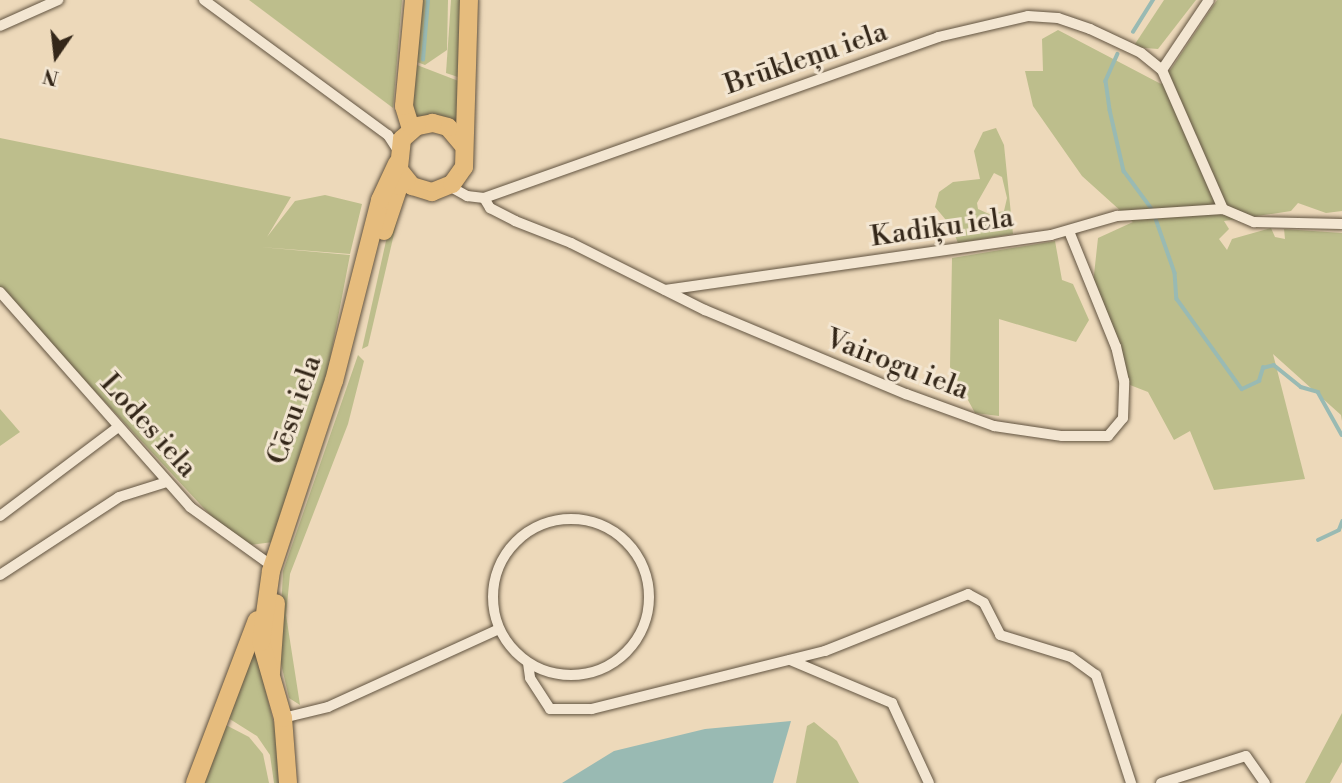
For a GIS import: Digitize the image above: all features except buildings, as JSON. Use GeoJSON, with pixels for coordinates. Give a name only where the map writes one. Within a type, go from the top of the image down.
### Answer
{"type":"FeatureCollection","features":[{"type":"Feature","properties":{"kind":"main road"},"geometry":{"type":"LineString","coordinates":[[414,0],[403,144],[406,181],[422,191],[454,181],[465,162],[463,145],[469,0]]}},
{"type":"Feature","properties":{"kind":"main road"},"geometry":{"type":"LineString","coordinates":[[403,144],[425,123],[441,124],[455,132],[463,145]]}},
{"type":"Feature","properties":{"kind":"main road","name":"Cēsu iela"},"geometry":{"type":"LineString","coordinates":[[271,674],[276,569],[344,348],[380,200],[403,144]]}},
{"type":"Feature","properties":{"kind":"main road","name":"Cēsu iela"},"geometry":{"type":"LineString","coordinates":[[288,783],[283,718],[261,642],[268,590],[335,413],[388,213],[399,186],[406,181]]}},
{"type":"Feature","properties":{"kind":"main road"},"geometry":{"type":"LineString","coordinates":[[195,783],[268,590]]}},
{"type":"Feature","properties":{"kind":"street"},"geometry":{"type":"LineString","coordinates":[[0,26],[58,0]]}},
{"type":"Feature","properties":{"kind":"street"},"geometry":{"type":"LineString","coordinates":[[204,0],[403,144]]}},
{"type":"Feature","properties":{"kind":"street"},"geometry":{"type":"LineString","coordinates":[[1161,70],[1209,0]]}},
{"type":"Feature","properties":{"kind":"street","name":"Brūkleņu iela"},"geometry":{"type":"LineString","coordinates":[[482,198],[938,37],[1028,16],[1058,18],[1141,53],[1161,70],[1223,209]]}},
{"type":"Feature","properties":{"kind":"street"},"geometry":{"type":"LineString","coordinates":[[454,181],[482,198]]}},
{"type":"Feature","properties":{"kind":"street","name":"Vairogu iela"},"geometry":{"type":"LineString","coordinates":[[482,198],[490,208],[514,221],[571,243],[803,354],[994,426],[1062,436],[1108,436],[1124,418],[1124,381],[1116,347],[1069,231]]}},
{"type":"Feature","properties":{"kind":"street"},"geometry":{"type":"LineString","coordinates":[[1223,209],[1254,222],[1342,224]]}},
{"type":"Feature","properties":{"kind":"street","name":"Kadiķu iela"},"geometry":{"type":"LineString","coordinates":[[665,290],[1069,231],[1106,217],[1223,209]]}},
{"type":"Feature","properties":{"kind":"street","name":"Lodes iela"},"geometry":{"type":"LineString","coordinates":[[0,292],[190,507],[276,569]]}},
{"type":"Feature","properties":{"kind":"street"},"geometry":{"type":"LineString","coordinates":[[0,516],[118,427]]}},
{"type":"Feature","properties":{"kind":"street"},"geometry":{"type":"LineString","coordinates":[[0,575],[119,497],[167,482]]}},
{"type":"Feature","properties":{"kind":"street"},"geometry":{"type":"LineString","coordinates":[[555,521],[592,521],[614,531],[632,548],[649,591],[645,623],[628,651],[611,665],[580,675],[547,672],[527,663],[499,629],[492,600],[495,576],[505,553],[522,535],[555,521]]}},
{"type":"Feature","properties":{"kind":"street"},"geometry":{"type":"LineString","coordinates":[[527,663],[530,678],[550,709],[592,709],[825,651],[968,594],[984,603],[1000,635],[1071,657],[1096,675],[1131,783]]}},
{"type":"Feature","properties":{"kind":"street"},"geometry":{"type":"LineString","coordinates":[[283,718],[328,707],[499,629]]}},
{"type":"Feature","properties":{"kind":"street"},"geometry":{"type":"LineString","coordinates":[[790,660],[892,703],[929,783]]}},
{"type":"Feature","properties":{"kind":"street"},"geometry":{"type":"LineString","coordinates":[[1161,783],[1246,756],[1265,783]]}},
{"type":"Feature","properties":{"kind":"green space"},"geometry":{"type":"Polygon","coordinates":[[[249,0],[402,0],[393,108],[249,0]]]}},
{"type":"Feature","properties":{"kind":"green space"},"geometry":{"type":"Polygon","coordinates":[[[423,0],[448,0],[447,50],[425,65],[417,62],[423,0]]]}},
{"type":"Feature","properties":{"kind":"green space"},"geometry":{"type":"Polygon","coordinates":[[[451,0],[462,0],[461,78],[446,73],[451,0]]]}},
{"type":"Feature","properties":{"kind":"green space"},"geometry":{"type":"Polygon","coordinates":[[[1164,0],[1196,0],[1158,49],[1133,47],[1164,0]]]}},
{"type":"Feature","properties":{"kind":"green space"},"geometry":{"type":"Polygon","coordinates":[[[1217,0],[1342,0],[1342,211],[1326,213],[1298,203],[1291,211],[1224,221],[1229,229],[1219,239],[1227,250],[1232,239],[1271,228],[1275,237],[1285,239],[1284,229],[1342,233],[1342,421],[1341,415],[1273,354],[1305,479],[1214,490],[1190,431],[1174,440],[1148,392],[1130,385],[1093,284],[1098,238],[1133,222],[1082,176],[1033,106],[1025,71],[1043,71],[1042,39],[1058,30],[1161,84],[1217,0]]]}},
{"type":"Feature","properties":{"kind":"green space"},"geometry":{"type":"Polygon","coordinates":[[[417,65],[461,82],[459,125],[410,115],[417,65]]]}},
{"type":"Feature","properties":{"kind":"green space"},"geometry":{"type":"Polygon","coordinates":[[[996,128],[1004,145],[1013,234],[958,243],[951,226],[935,207],[939,192],[953,182],[980,179],[974,151],[983,132],[996,128]],[[994,173],[977,203],[978,209],[989,214],[1004,211],[1007,198],[1002,177],[994,173]]]}},
{"type":"Feature","properties":{"kind":"green space"},"geometry":{"type":"Polygon","coordinates":[[[0,138],[291,197],[267,237],[295,201],[325,195],[362,204],[350,254],[260,247],[350,255],[322,401],[273,542],[250,545],[212,517],[0,289],[0,138]]]}},
{"type":"Feature","properties":{"kind":"green space"},"geometry":{"type":"Polygon","coordinates":[[[403,195],[368,346],[362,349],[392,214],[403,195]]]}},
{"type":"Feature","properties":{"kind":"green space"},"geometry":{"type":"Polygon","coordinates":[[[1055,241],[1062,280],[1073,284],[1089,320],[1076,342],[999,319],[999,416],[975,413],[950,367],[952,258],[1055,241]]]}},
{"type":"Feature","properties":{"kind":"green space"},"geometry":{"type":"Polygon","coordinates":[[[358,355],[364,361],[348,424],[290,574],[286,615],[300,705],[289,698],[279,655],[283,571],[358,355]]]}},
{"type":"Feature","properties":{"kind":"green space"},"geometry":{"type":"Polygon","coordinates":[[[0,409],[20,432],[0,446],[0,409]]]}},
{"type":"Feature","properties":{"kind":"green space"},"geometry":{"type":"Polygon","coordinates":[[[253,641],[280,748],[283,783],[274,783],[270,755],[257,736],[225,716],[253,641]]]}},
{"type":"Feature","properties":{"kind":"green space"},"geometry":{"type":"Polygon","coordinates":[[[1342,713],[1342,762],[1330,783],[1305,783],[1342,713]]]}},
{"type":"Feature","properties":{"kind":"green space"},"geometry":{"type":"Polygon","coordinates":[[[814,722],[837,741],[859,783],[796,783],[807,726],[814,722]]]}},
{"type":"Feature","properties":{"kind":"green space"},"geometry":{"type":"Polygon","coordinates":[[[222,723],[249,737],[263,754],[269,783],[199,783],[222,723]]]}},
{"type":"Feature","properties":{"kind":"water"},"geometry":{"type":"Polygon","coordinates":[[[791,721],[773,783],[562,783],[614,751],[705,729],[791,721]]]}},
{"type":"Feature","properties":{"kind":"waterway"},"geometry":{"type":"LineString","coordinates":[[423,60],[428,0]]}},
{"type":"Feature","properties":{"kind":"waterway"},"geometry":{"type":"LineString","coordinates":[[1133,32],[1153,0]]}},
{"type":"Feature","properties":{"kind":"waterway"},"geometry":{"type":"LineString","coordinates":[[1118,54],[1106,81],[1110,110],[1124,171],[1152,209]]}},
{"type":"Feature","properties":{"kind":"waterway"},"geometry":{"type":"LineString","coordinates":[[1156,219],[1175,273],[1177,299],[1242,389],[1259,381],[1263,368],[1274,365],[1301,387],[1318,392],[1342,435]]}},
{"type":"Feature","properties":{"kind":"waterway"},"geometry":{"type":"LineString","coordinates":[[1318,540],[1339,530],[1342,522]]}}]}
